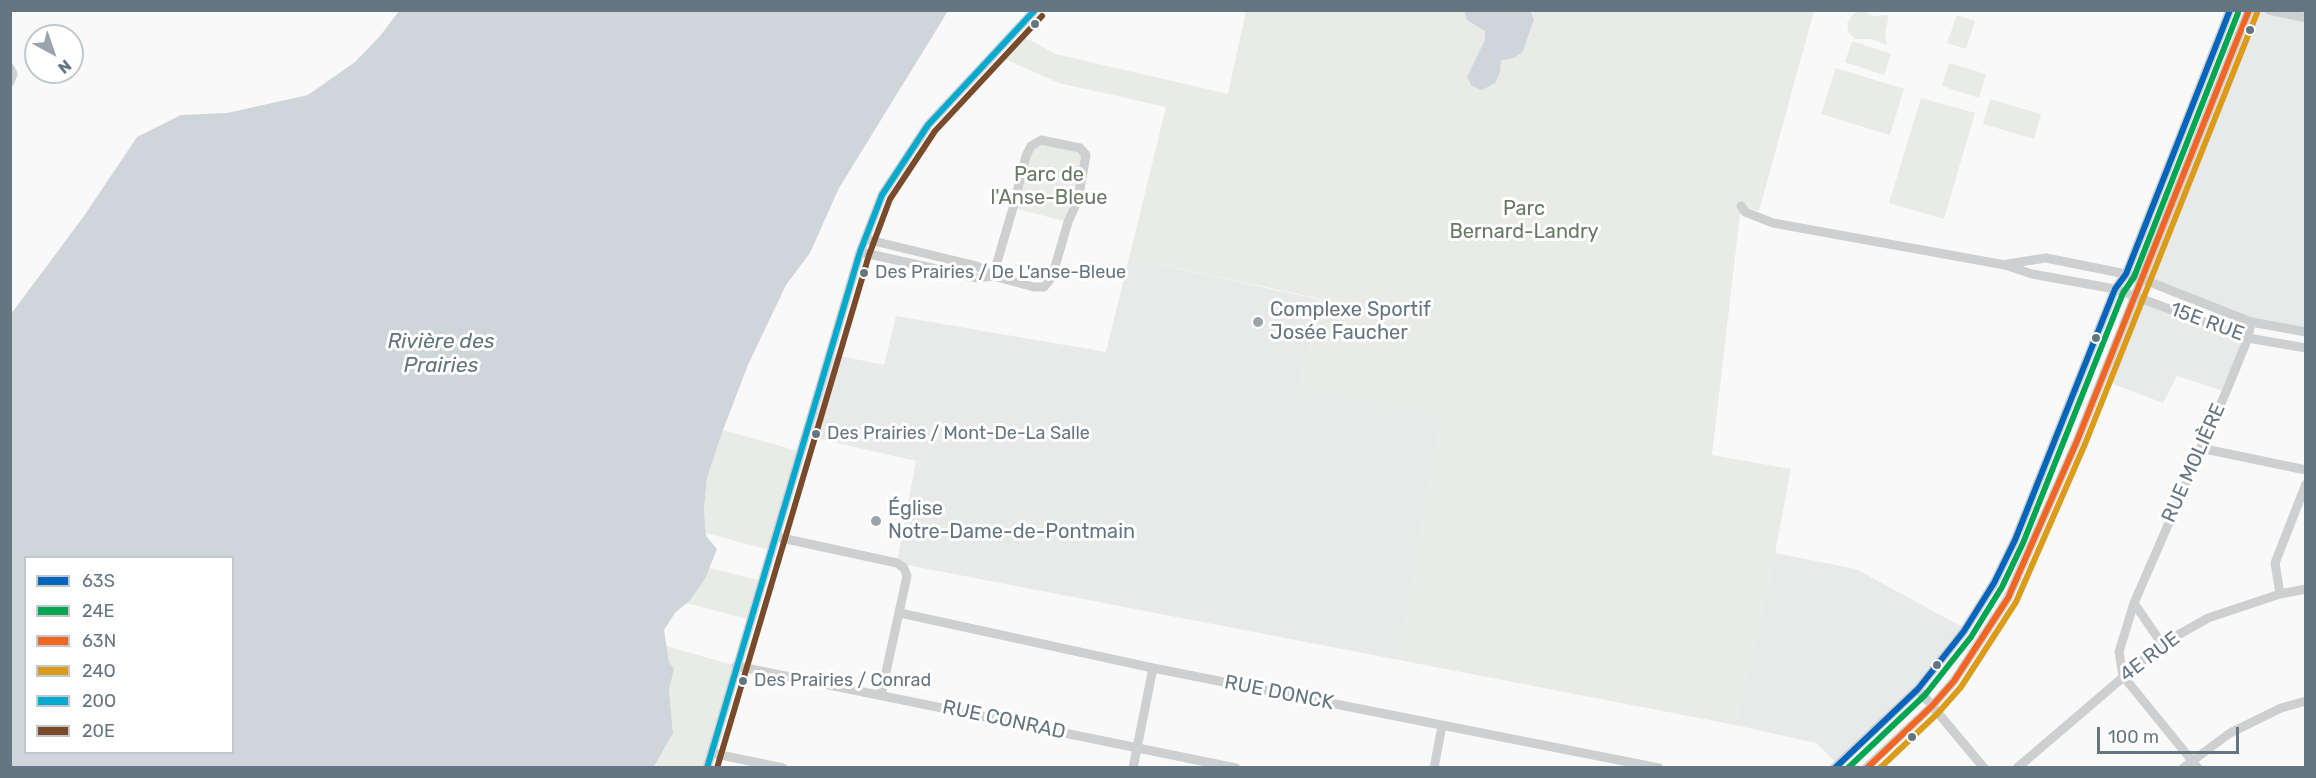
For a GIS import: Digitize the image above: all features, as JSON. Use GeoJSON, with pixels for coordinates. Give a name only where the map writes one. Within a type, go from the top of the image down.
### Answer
{"type":"FeatureCollection","features":[{"type":"Feature","properties":{"kind":"street"},"geometry":{"type":"LineString","coordinates":[[707,768],[860,252],[882,195],[928,125],[1035,10]]}},
{"type":"Feature","properties":{"kind":"street"},"geometry":{"type":"LineString","coordinates":[[1838,766],[1918,689],[1966,629],[2002,566],[2015,540],[2115,289],[2126,274],[2230,10]]}},
{"type":"Feature","properties":{"kind":"street"},"geometry":{"type":"LineString","coordinates":[[1866,768],[1932,706],[1954,681],[2008,598],[2053,499],[2249,10]]}},
{"type":"Feature","properties":{"kind":"street"},"geometry":{"type":"LineString","coordinates":[[2269,10],[2306,18]]}},
{"type":"Feature","properties":{"kind":"street"},"geometry":{"type":"LineString","coordinates":[[10,68],[13,74],[10,82]]}},
{"type":"Feature","properties":{"kind":"street"},"geometry":{"type":"LineString","coordinates":[[865,239],[977,266],[993,276],[1034,287],[1044,287],[1052,277],[1068,222],[1078,200],[1086,155],[1080,148],[1041,140],[1031,146],[1026,156],[993,276]]}},
{"type":"Feature","properties":{"kind":"street","name":"15E RUE"},"geometry":{"type":"LineString","coordinates":[[1741,206],[1745,212],[1773,223],[2005,265],[2032,274],[2115,289],[2248,338],[2306,348]]}},
{"type":"Feature","properties":{"kind":"street"},"geometry":{"type":"LineString","coordinates":[[860,252],[977,278],[993,276]]}},
{"type":"Feature","properties":{"kind":"street","name":"15E RUE"},"geometry":{"type":"LineString","coordinates":[[2005,265],[2046,258],[2126,274],[2251,322],[2306,332]]}},
{"type":"Feature","properties":{"kind":"street","name":"RUE MOLIÈRE"},"geometry":{"type":"LineString","coordinates":[[2123,676],[2119,652],[2134,603],[2248,338],[2251,322]]}},
{"type":"Feature","properties":{"kind":"street"},"geometry":{"type":"LineString","coordinates":[[2200,448],[2306,470]]}},
{"type":"Feature","properties":{"kind":"street"},"geometry":{"type":"LineString","coordinates":[[2280,594],[2275,562],[2306,484]]}},
{"type":"Feature","properties":{"kind":"street"},"geometry":{"type":"LineString","coordinates":[[777,537],[897,563],[904,568],[908,576],[881,695]]}},
{"type":"Feature","properties":{"kind":"street","name":"4E RUE"},"geometry":{"type":"LineString","coordinates":[[2017,768],[2162,644],[2208,618],[2280,594],[2306,589]]}},
{"type":"Feature","properties":{"kind":"street"},"geometry":{"type":"LineString","coordinates":[[2134,603],[2162,644]]}},
{"type":"Feature","properties":{"kind":"street","name":"RUE DONCK"},"geometry":{"type":"LineString","coordinates":[[900,613],[1153,668],[1659,768]]}},
{"type":"Feature","properties":{"kind":"street","name":"RUE CONRAD"},"geometry":{"type":"LineString","coordinates":[[736,666],[1236,768]]}},
{"type":"Feature","properties":{"kind":"street"},"geometry":{"type":"LineString","coordinates":[[1132,768],[1153,668]]}},
{"type":"Feature","properties":{"kind":"street"},"geometry":{"type":"LineString","coordinates":[[2123,676],[2195,764]]}},
{"type":"Feature","properties":{"kind":"street"},"geometry":{"type":"LineString","coordinates":[[1918,689],[1984,768]]}},
{"type":"Feature","properties":{"kind":"street"},"geometry":{"type":"LineString","coordinates":[[2183,768],[2195,764],[2230,733],[2281,708],[2306,701]]}},
{"type":"Feature","properties":{"kind":"street"},"geometry":{"type":"LineString","coordinates":[[1434,768],[1442,726]]}},
{"type":"Feature","properties":{"kind":"street"},"geometry":{"type":"LineString","coordinates":[[711,753],[783,768]]}},
{"type":"Feature","properties":{"kind":"shaded area"},"geometry":{"type":"Polygon","coordinates":[[[2249,11],[2305,11],[2306,319],[2302,331],[2251,322],[2142,279],[2249,11]]]}},
{"type":"Feature","properties":{"kind":"shaded area"},"geometry":{"type":"Polygon","coordinates":[[[1129,258],[1321,300],[1300,386],[1442,415],[1399,660],[897,563],[916,461],[807,436],[831,354],[884,365],[896,316],[1106,352],[1129,258]]]}},
{"type":"Feature","properties":{"kind":"shaded area"},"geometry":{"type":"Polygon","coordinates":[[[2136,295],[2248,338],[2226,392],[2177,376],[2163,403],[2102,380],[2136,295]]]}},
{"type":"Feature","properties":{"kind":"shaded area"},"geometry":{"type":"Polygon","coordinates":[[[1775,553],[1856,569],[1966,629],[1941,662],[1838,764],[1816,743],[1735,725],[1775,553]]]}},
{"type":"Feature","properties":{"kind":"green space"},"geometry":{"type":"Polygon","coordinates":[[[1861,10],[1874,16],[1889,15],[1885,34],[1887,45],[1872,39],[1855,39],[1849,33],[1847,23],[1854,13],[1861,10]]]}},
{"type":"Feature","properties":{"kind":"green space","name":"Parc Bernard-Landry"},"geometry":{"type":"Polygon","coordinates":[[[1246,11],[1814,11],[1759,211],[1741,206],[1712,455],[1791,469],[1775,553],[1735,725],[1399,660],[1442,415],[1300,387],[1321,299],[1129,258],[1166,107],[1059,83],[1000,57],[1022,36],[1056,54],[1228,94],[1246,11]]]}},
{"type":"Feature","properties":{"kind":"green space"},"geometry":{"type":"Polygon","coordinates":[[[1957,15],[1975,21],[1966,49],[1947,43],[1957,15]]]}},
{"type":"Feature","properties":{"kind":"green space"},"geometry":{"type":"Polygon","coordinates":[[[1852,41],[1891,54],[1884,75],[1845,62],[1852,41]]]}},
{"type":"Feature","properties":{"kind":"green space"},"geometry":{"type":"Polygon","coordinates":[[[1949,63],[1986,74],[1979,98],[1942,86],[1949,63]]]}},
{"type":"Feature","properties":{"kind":"green space"},"geometry":{"type":"Polygon","coordinates":[[[1836,68],[1904,89],[1890,135],[1821,114],[1836,68]]]}},
{"type":"Feature","properties":{"kind":"green space"},"geometry":{"type":"Polygon","coordinates":[[[1921,98],[1975,113],[1944,219],[1889,203],[1921,98]]]}},
{"type":"Feature","properties":{"kind":"green space"},"geometry":{"type":"Polygon","coordinates":[[[1990,99],[2041,114],[2034,139],[1983,124],[1990,99]]]}},
{"type":"Feature","properties":{"kind":"green space","name":"Parc de l'Anse-Bleue"},"geometry":{"type":"Polygon","coordinates":[[[1041,140],[1080,148],[1086,155],[1068,222],[1013,208],[1026,156],[1041,140]]]}},
{"type":"Feature","properties":{"kind":"green space"},"geometry":{"type":"Polygon","coordinates":[[[723,430],[802,452],[773,551],[706,533],[704,509],[707,478],[723,430]]]}},
{"type":"Feature","properties":{"kind":"green space"},"geometry":{"type":"Polygon","coordinates":[[[709,568],[763,581],[751,620],[686,603],[705,579],[709,568]]]}},
{"type":"Feature","properties":{"kind":"green space"},"geometry":{"type":"Polygon","coordinates":[[[666,646],[736,666],[707,767],[654,768],[673,733],[669,690],[674,669],[669,662],[666,646]]]}},
{"type":"Feature","properties":{"kind":"water","name":"Rivière des Prairies"},"geometry":{"type":"Polygon","coordinates":[[[399,11],[948,11],[839,188],[810,253],[786,285],[748,365],[707,478],[704,509],[706,536],[717,549],[705,579],[690,600],[675,613],[664,630],[669,662],[674,669],[669,690],[673,733],[654,767],[11,767],[11,314],[84,216],[137,137],[181,115],[227,113],[308,95],[355,62],[380,36],[399,11]]]}},
{"type":"Feature","properties":{"kind":"water"},"geometry":{"type":"Polygon","coordinates":[[[1464,11],[1530,11],[1534,19],[1523,51],[1514,58],[1501,60],[1500,72],[1495,83],[1482,90],[1472,86],[1467,77],[1485,40],[1485,31],[1467,20],[1464,11]]]}},
{"type":"Feature","properties":{"kind":"transit line","name":"20O"},"geometry":{"type":"LineString","coordinates":[[707,768],[860,252],[882,195],[928,125],[1035,10]]}},
{"type":"Feature","properties":{"kind":"transit line","name":"63S"},"geometry":{"type":"LineString","coordinates":[[1835,768],[1918,689],[1964,631],[1994,583],[2015,540],[2115,289],[2126,274],[2230,10]]}},
{"type":"Feature","properties":{"kind":"transit line","name":"63N"},"geometry":{"type":"LineString","coordinates":[[1867,768],[1932,706],[1954,681],[2008,598],[2077,441],[2249,10]]}},
{"type":"Feature","properties":{"kind":"transit line","name":"24E"},"geometry":{"type":"LineString","coordinates":[[1848,768],[1925,695],[1971,637],[2002,587],[2023,543],[2123,293],[2134,277],[2238,13]]}},
{"type":"Feature","properties":{"kind":"transit line","name":"24O"},"geometry":{"type":"LineString","coordinates":[[1880,768],[1938,713],[1961,687],[2016,602],[2085,444],[2257,13]]}},
{"type":"Feature","properties":{"kind":"transit line","name":"20E"},"geometry":{"type":"LineString","coordinates":[[717,768],[869,255],[890,199],[935,131],[1042,16]]}},
{"type":"Feature","properties":{"kind":"place","name":"Des Prairies / De L'anse-Bleue"},"geometry":{"type":"Point","coordinates":[864,273]}},
{"type":"Feature","properties":{"kind":"place","name":"Complexe Sportif Josée Faucher"},"geometry":{"type":"Point","coordinates":[1258,322]}},
{"type":"Feature","properties":{"kind":"place","name":"Des Prairies / Mont-De-La Salle"},"geometry":{"type":"Point","coordinates":[816,434]}},
{"type":"Feature","properties":{"kind":"place","name":"Église Notre-Dame-de-Pontmain"},"geometry":{"type":"Point","coordinates":[876,521]}},
{"type":"Feature","properties":{"kind":"place","name":"Des Prairies / Conrad"},"geometry":{"type":"Point","coordinates":[743,681]}}]}
